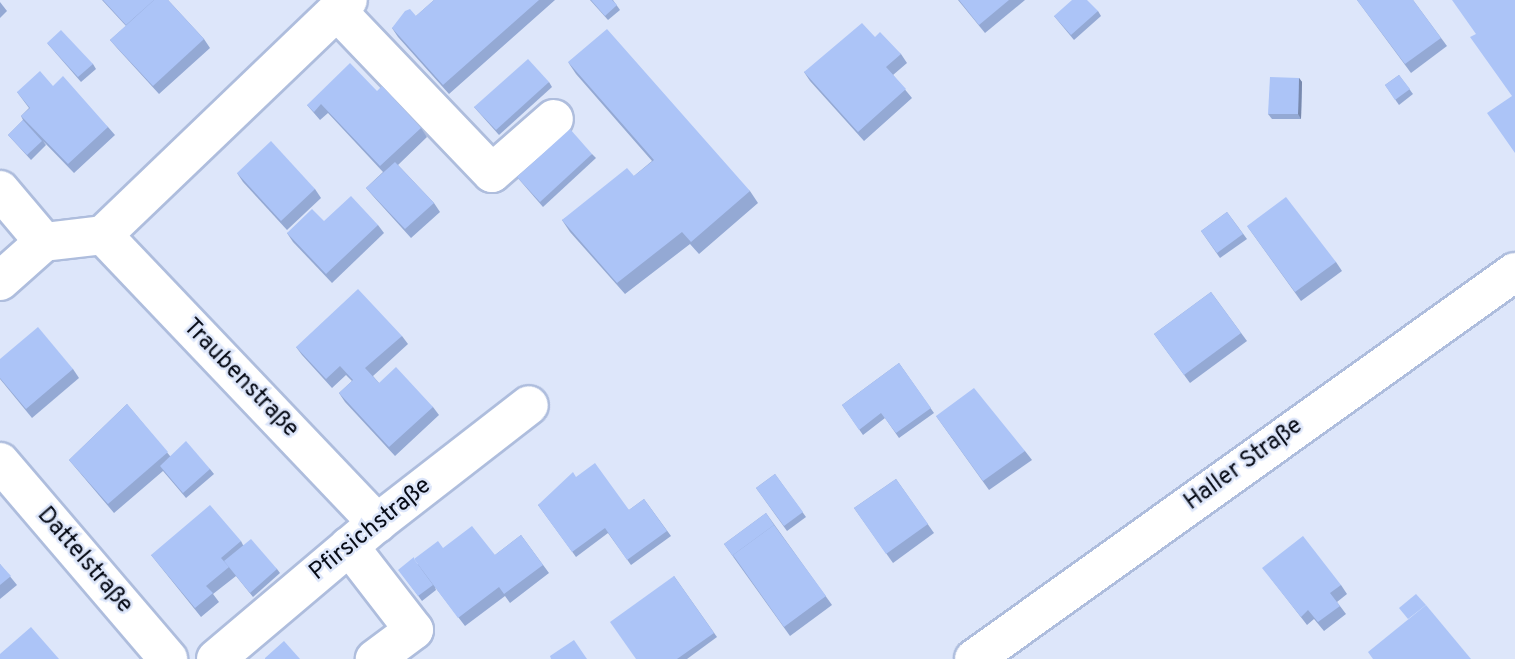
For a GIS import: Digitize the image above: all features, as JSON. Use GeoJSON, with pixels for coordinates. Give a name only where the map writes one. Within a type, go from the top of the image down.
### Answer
{"type":"FeatureCollection","features":[{"type":"Feature","properties":{"kind":"street"},"geometry":{"type":"LineString","coordinates":[[0,281],[44,242],[103,235],[343,5],[492,173],[554,119]]}},
{"type":"Feature","properties":{"kind":"street"},"geometry":{"type":"LineString","coordinates":[[0,190],[44,242]]}},
{"type":"Feature","properties":{"kind":"street","name":"Traubenstraße"},"geometry":{"type":"LineString","coordinates":[[103,235],[363,535],[414,630],[375,659]]}},
{"type":"Feature","properties":{"kind":"street","name":"Haller Straße"},"geometry":{"type":"LineString","coordinates":[[974,659],[1515,272]]}},
{"type":"Feature","properties":{"kind":"street","name":"Pfirsichstraße"},"geometry":{"type":"LineString","coordinates":[[216,659],[363,535],[530,405]]}},
{"type":"Feature","properties":{"kind":"street","name":"Dattelstraße"},"geometry":{"type":"LineString","coordinates":[[0,462],[168,659]]}},
{"type":"Feature","properties":{"kind":"building"},"geometry":{"type":"Polygon","coordinates":[[[103,0],[154,0],[126,25],[103,0]]]}},
{"type":"Feature","properties":{"kind":"building"},"geometry":{"type":"Polygon","coordinates":[[[154,0],[168,0],[204,39],[153,86],[110,40],[154,0]]]}},
{"type":"Feature","properties":{"kind":"building"},"geometry":{"type":"Polygon","coordinates":[[[434,0],[539,0],[443,85],[392,28],[405,11],[410,9],[416,16],[434,0]]]}},
{"type":"Feature","properties":{"kind":"building"},"geometry":{"type":"Polygon","coordinates":[[[591,0],[612,0],[617,5],[605,16],[591,0]]]}},
{"type":"Feature","properties":{"kind":"building"},"geometry":{"type":"Polygon","coordinates":[[[959,0],[1009,0],[979,25],[959,0]]]}},
{"type":"Feature","properties":{"kind":"building"},"geometry":{"type":"Polygon","coordinates":[[[1072,0],[1087,0],[1098,11],[1071,35],[1054,16],[1072,0]]]}},
{"type":"Feature","properties":{"kind":"building"},"geometry":{"type":"Polygon","coordinates":[[[1357,0],[1413,0],[1441,38],[1405,64],[1357,0]]]}},
{"type":"Feature","properties":{"kind":"building"},"geometry":{"type":"Polygon","coordinates":[[[1452,0],[1515,0],[1515,153],[1487,113],[1512,96],[1470,37],[1476,34],[1452,0]]]}},
{"type":"Feature","properties":{"kind":"building"},"geometry":{"type":"Polygon","coordinates":[[[862,23],[875,37],[880,32],[901,54],[886,67],[906,89],[858,132],[804,72],[862,23]]]}},
{"type":"Feature","properties":{"kind":"building"},"geometry":{"type":"Polygon","coordinates":[[[607,29],[750,191],[691,242],[682,232],[617,283],[562,220],[627,168],[634,176],[654,160],[568,62],[607,29]]]}},
{"type":"Feature","properties":{"kind":"building"},"geometry":{"type":"Polygon","coordinates":[[[61,30],[93,64],[78,77],[47,43],[61,30]]]}},
{"type":"Feature","properties":{"kind":"building"},"geometry":{"type":"Polygon","coordinates":[[[528,59],[549,82],[496,130],[474,107],[528,59]]]}},
{"type":"Feature","properties":{"kind":"building"},"geometry":{"type":"Polygon","coordinates":[[[350,63],[377,91],[382,86],[421,128],[380,166],[321,104],[314,112],[307,105],[350,63]]]}},
{"type":"Feature","properties":{"kind":"building"},"geometry":{"type":"Polygon","coordinates":[[[40,71],[53,86],[63,76],[108,127],[68,164],[21,116],[30,108],[17,92],[40,71]]]}},
{"type":"Feature","properties":{"kind":"building"},"geometry":{"type":"Polygon","coordinates":[[[1399,75],[1410,89],[1395,100],[1385,85],[1399,75]]]}},
{"type":"Feature","properties":{"kind":"building"},"geometry":{"type":"Polygon","coordinates":[[[1270,77],[1299,78],[1298,114],[1268,114],[1270,77]]]}},
{"type":"Feature","properties":{"kind":"building"},"geometry":{"type":"Polygon","coordinates":[[[23,120],[42,141],[27,155],[8,135],[23,120]]]}},
{"type":"Feature","properties":{"kind":"building"},"geometry":{"type":"Polygon","coordinates":[[[570,129],[592,154],[540,202],[517,177],[570,129]]]}},
{"type":"Feature","properties":{"kind":"building"},"geometry":{"type":"Polygon","coordinates":[[[271,141],[315,189],[281,221],[237,173],[271,141]]]}},
{"type":"Feature","properties":{"kind":"building"},"geometry":{"type":"Polygon","coordinates":[[[395,162],[434,203],[405,229],[366,188],[395,162]]]}},
{"type":"Feature","properties":{"kind":"building"},"geometry":{"type":"Polygon","coordinates":[[[351,196],[378,225],[326,274],[287,233],[312,209],[324,221],[351,196]]]}},
{"type":"Feature","properties":{"kind":"building"},"geometry":{"type":"Polygon","coordinates":[[[1286,197],[1336,262],[1295,292],[1247,226],[1286,197]]]}},
{"type":"Feature","properties":{"kind":"building"},"geometry":{"type":"Polygon","coordinates":[[[1227,212],[1243,234],[1217,253],[1201,231],[1227,212]]]}},
{"type":"Feature","properties":{"kind":"building"},"geometry":{"type":"Polygon","coordinates":[[[358,289],[402,336],[365,368],[379,383],[396,367],[433,407],[389,447],[339,393],[353,380],[340,366],[326,379],[296,347],[358,289]]]}},
{"type":"Feature","properties":{"kind":"building"},"geometry":{"type":"Polygon","coordinates":[[[1211,292],[1241,333],[1184,375],[1154,334],[1211,292]]]}},
{"type":"Feature","properties":{"kind":"building"},"geometry":{"type":"Polygon","coordinates":[[[38,327],[73,369],[26,409],[0,378],[0,359],[38,327]]]}},
{"type":"Feature","properties":{"kind":"building"},"geometry":{"type":"Polygon","coordinates":[[[899,363],[931,408],[896,433],[881,413],[859,430],[842,405],[899,363]]]}},
{"type":"Feature","properties":{"kind":"building"},"geometry":{"type":"Polygon","coordinates":[[[974,388],[1025,451],[983,481],[936,416],[974,388]]]}},
{"type":"Feature","properties":{"kind":"building"},"geometry":{"type":"Polygon","coordinates":[[[127,404],[168,452],[108,504],[69,460],[127,404]]]}},
{"type":"Feature","properties":{"kind":"building"},"geometry":{"type":"Polygon","coordinates":[[[186,441],[210,469],[183,493],[160,466],[186,441]]]}},
{"type":"Feature","properties":{"kind":"building"},"geometry":{"type":"Polygon","coordinates":[[[595,463],[629,510],[644,499],[667,531],[627,560],[605,528],[572,552],[538,505],[573,472],[576,477],[595,463]]]}},
{"type":"Feature","properties":{"kind":"building"},"geometry":{"type":"Polygon","coordinates":[[[775,474],[803,512],[784,526],[756,488],[775,474]]]}},
{"type":"Feature","properties":{"kind":"building"},"geometry":{"type":"Polygon","coordinates":[[[896,479],[928,524],[886,554],[854,508],[896,479]]]}},
{"type":"Feature","properties":{"kind":"building"},"geometry":{"type":"Polygon","coordinates":[[[210,505],[241,541],[221,558],[229,567],[206,586],[213,593],[195,608],[151,555],[210,505]]]}},
{"type":"Feature","properties":{"kind":"building"},"geometry":{"type":"Polygon","coordinates":[[[766,513],[774,525],[733,555],[735,559],[724,544],[766,513]]]}},
{"type":"Feature","properties":{"kind":"building"},"geometry":{"type":"Polygon","coordinates":[[[774,525],[826,596],[784,627],[733,555],[774,525]]]}},
{"type":"Feature","properties":{"kind":"building"},"geometry":{"type":"Polygon","coordinates":[[[472,526],[495,555],[521,535],[543,565],[504,594],[499,587],[458,618],[414,559],[438,541],[443,548],[472,526]]]}},
{"type":"Feature","properties":{"kind":"building"},"geometry":{"type":"Polygon","coordinates":[[[1303,536],[1341,585],[1330,593],[1340,606],[1318,622],[1308,610],[1301,617],[1262,568],[1303,536]]]}},
{"type":"Feature","properties":{"kind":"building"},"geometry":{"type":"Polygon","coordinates":[[[251,539],[277,569],[250,593],[224,561],[251,539]]]}},
{"type":"Feature","properties":{"kind":"building"},"geometry":{"type":"Polygon","coordinates":[[[414,557],[433,585],[418,596],[398,570],[414,557]]]}},
{"type":"Feature","properties":{"kind":"building"},"geometry":{"type":"Polygon","coordinates":[[[0,564],[11,576],[0,585],[0,564]]]}},
{"type":"Feature","properties":{"kind":"building"},"geometry":{"type":"Polygon","coordinates":[[[674,576],[714,633],[677,659],[636,659],[610,622],[674,576]]]}},
{"type":"Feature","properties":{"kind":"building"},"geometry":{"type":"Polygon","coordinates":[[[1416,594],[1426,605],[1408,619],[1399,608],[1416,594]]]}},
{"type":"Feature","properties":{"kind":"building"},"geometry":{"type":"Polygon","coordinates":[[[1426,605],[1471,659],[1373,659],[1368,652],[1426,605]]]}},
{"type":"Feature","properties":{"kind":"building"},"geometry":{"type":"Polygon","coordinates":[[[31,627],[59,659],[0,659],[0,654],[31,627]]]}},
{"type":"Feature","properties":{"kind":"building"},"geometry":{"type":"Polygon","coordinates":[[[574,640],[587,659],[551,659],[550,656],[574,640]]]}},
{"type":"Feature","properties":{"kind":"building"},"geometry":{"type":"Polygon","coordinates":[[[284,641],[300,659],[265,659],[265,658],[284,641]]]}}]}
